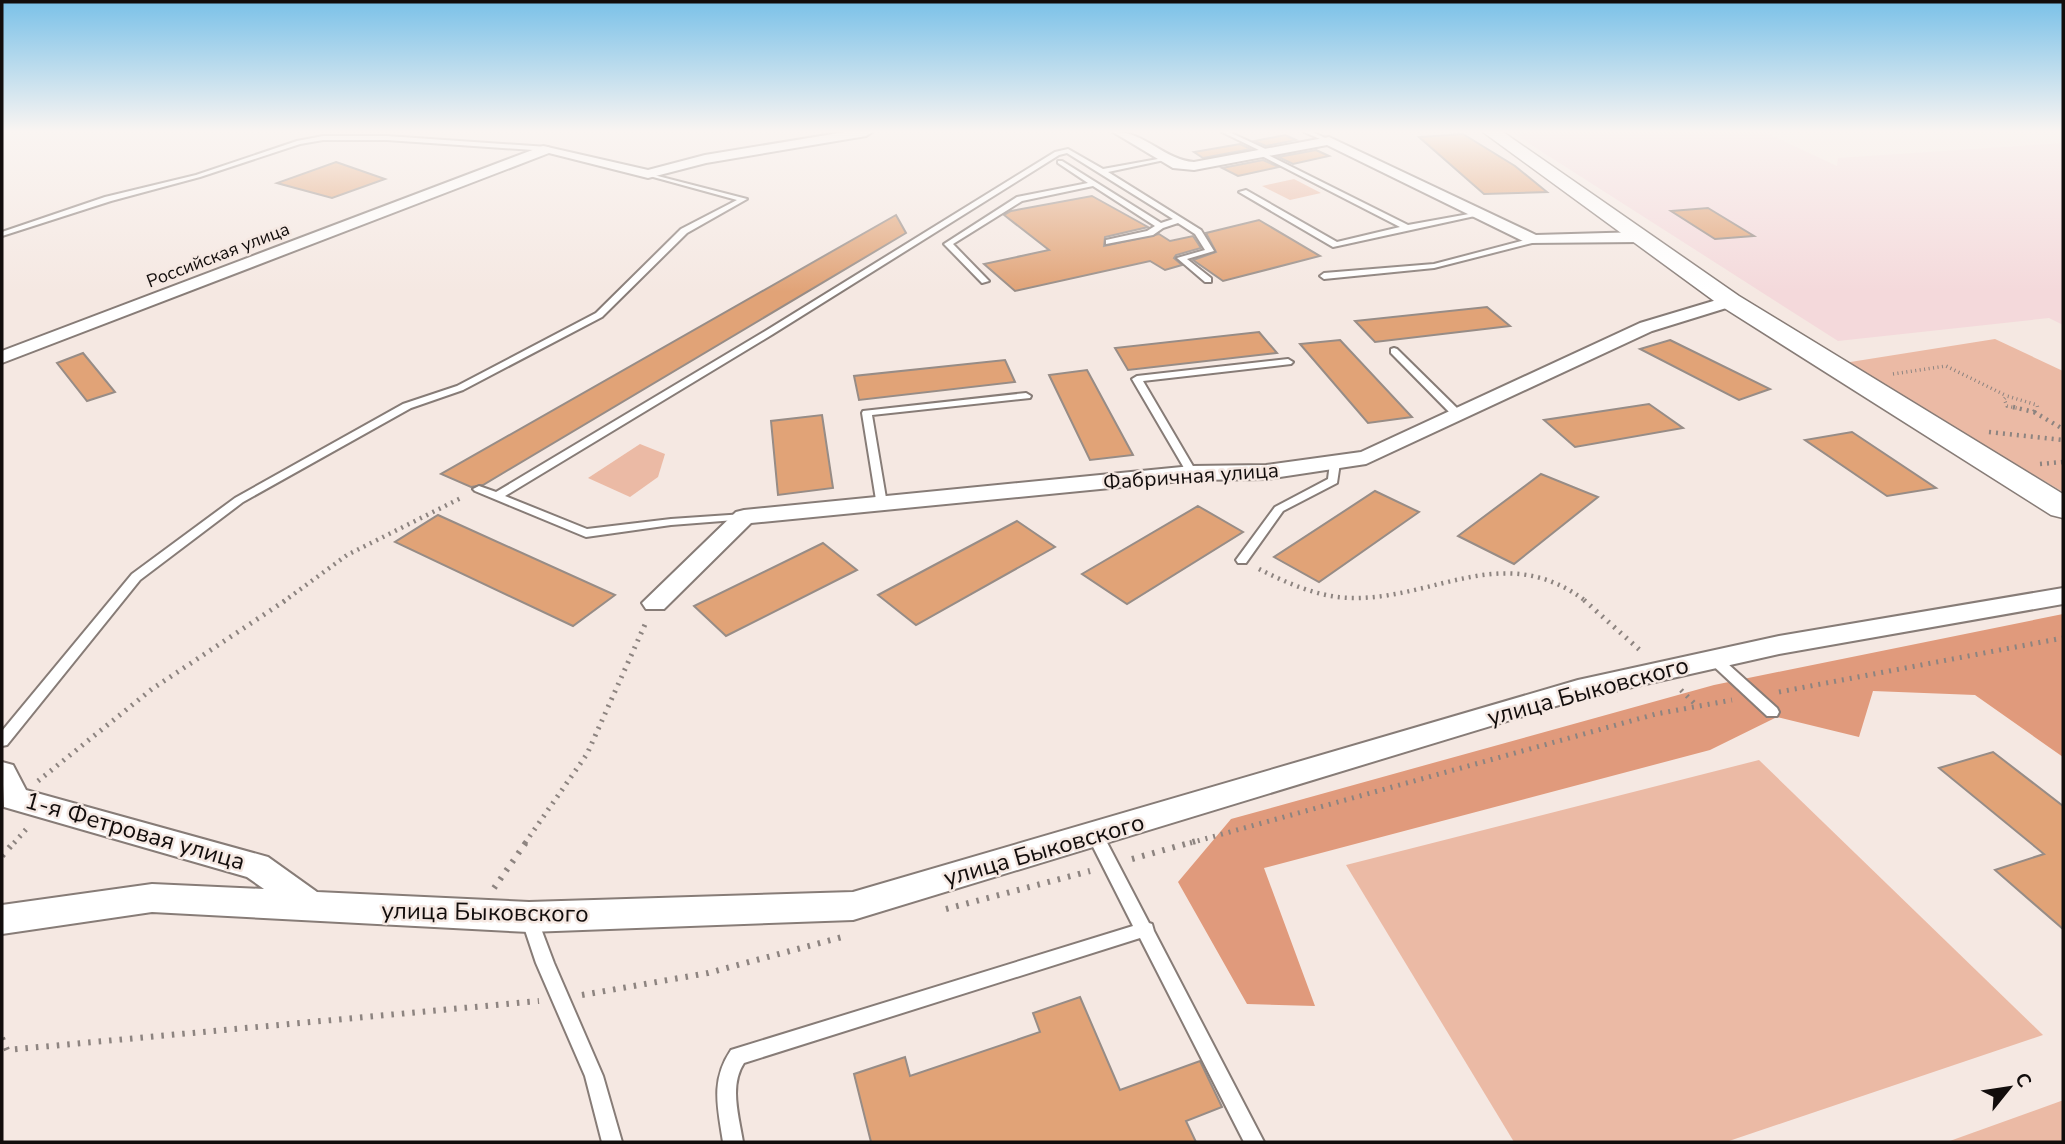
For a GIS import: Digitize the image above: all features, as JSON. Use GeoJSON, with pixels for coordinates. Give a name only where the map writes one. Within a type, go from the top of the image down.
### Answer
{"type":"FeatureCollection","features":[{"type":"Feature","properties":{"kind":"street","name":"Российская улица"},"geometry":{"type":"LineString","coordinates":[[2,357],[452,185]]}},
{"type":"Feature","properties":{"kind":"street"},"geometry":{"type":"LineString","coordinates":[[1421,185],[1533,240],[1641,237]]}},
{"type":"Feature","properties":{"kind":"street"},"geometry":{"type":"LineString","coordinates":[[1568,185],[1730,301],[2063,508]]}},
{"type":"Feature","properties":{"kind":"street","name":"Фабричная улица"},"geometry":{"type":"LineString","coordinates":[[744,517],[1192,473],[1266,472],[1366,458],[1646,327],[1730,301]]}},
{"type":"Feature","properties":{"kind":"street"},"geometry":{"type":"LineString","coordinates":[[655,603],[744,517]]}},
{"type":"Feature","properties":{"kind":"street","name":"улица Быковского"},"geometry":{"type":"LineString","coordinates":[[2,920],[152,898],[529,917],[853,906],[1578,690],[1713,658],[2063,596]]}},
{"type":"Feature","properties":{"kind":"street","name":"1-я Фетровая улица"},"geometry":{"type":"LineString","coordinates":[[9,786],[46,807],[257,866],[310,906]]}},
{"type":"Feature","properties":{"kind":"lane"},"geometry":{"type":"LineString","coordinates":[[2,234],[108,199],[161,185]]}},
{"type":"Feature","properties":{"kind":"lane"},"geometry":{"type":"LineString","coordinates":[[2,741],[136,577],[239,500],[407,406],[460,388],[599,315],[684,231],[743,199],[691,185]]}},
{"type":"Feature","properties":{"kind":"lane"},"geometry":{"type":"LineString","coordinates":[[497,496],[782,325],[1005,185]]}},
{"type":"Feature","properties":{"kind":"lane"},"geometry":{"type":"LineString","coordinates":[[985,281],[948,244],[1020,199],[1087,185]]}},
{"type":"Feature","properties":{"kind":"lane"},"geometry":{"type":"LineString","coordinates":[[1096,185],[1160,226]]}},
{"type":"Feature","properties":{"kind":"lane"},"geometry":{"type":"LineString","coordinates":[[1123,185],[1176,221],[1198,232],[1210,251],[1181,258],[1208,280]]}},
{"type":"Feature","properties":{"kind":"lane"},"geometry":{"type":"LineString","coordinates":[[1326,185],[1408,228]]}},
{"type":"Feature","properties":{"kind":"lane"},"geometry":{"type":"LineString","coordinates":[[1243,192],[1336,245],[1480,214]]}},
{"type":"Feature","properties":{"kind":"lane"},"geometry":{"type":"LineString","coordinates":[[1109,242],[1150,233],[1160,226],[1176,221]]}},
{"type":"Feature","properties":{"kind":"lane"},"geometry":{"type":"LineString","coordinates":[[1324,276],[1434,266],[1533,240]]}},
{"type":"Feature","properties":{"kind":"lane"},"geometry":{"type":"LineString","coordinates":[[1394,351],[1458,415]]}},
{"type":"Feature","properties":{"kind":"lane"},"geometry":{"type":"LineString","coordinates":[[1192,473],[1137,379],[1288,362]]}},
{"type":"Feature","properties":{"kind":"lane"},"geometry":{"type":"LineString","coordinates":[[881,504],[867,413],[1026,396]]}},
{"type":"Feature","properties":{"kind":"lane"},"geometry":{"type":"LineString","coordinates":[[1242,560],[1279,509],[1333,481],[1335,463]]}},
{"type":"Feature","properties":{"kind":"lane"},"geometry":{"type":"LineString","coordinates":[[480,489],[586,533],[671,522],[744,517]]}},
{"type":"Feature","properties":{"kind":"lane"},"geometry":{"type":"LineString","coordinates":[[1713,658],[1772,712]]}},
{"type":"Feature","properties":{"kind":"lane"},"geometry":{"type":"LineString","coordinates":[[1095,835],[1254,1142]]}},
{"type":"Feature","properties":{"kind":"lane"},"geometry":{"type":"LineString","coordinates":[[529,917],[560,999],[594,1076],[612,1142]]}},
{"type":"Feature","properties":{"kind":"lane"},"geometry":{"type":"LineString","coordinates":[[733,1142],[725,1080],[729,1067],[738,1056],[1146,929]]}},
{"type":"Feature","properties":{"kind":"path"},"geometry":{"type":"LineString","coordinates":[[1891,374],[1946,366],[2007,396],[2037,405],[2038,410],[2034,412]]}},
{"type":"Feature","properties":{"kind":"path"},"geometry":{"type":"LineString","coordinates":[[2007,396],[2004,399],[2007,406],[2034,412],[2063,429]]}},
{"type":"Feature","properties":{"kind":"path"},"geometry":{"type":"LineString","coordinates":[[9,786],[264,615],[347,555],[480,489]]}},
{"type":"Feature","properties":{"kind":"path"},"geometry":{"type":"LineString","coordinates":[[1242,560],[1299,590],[1359,598],[1498,571],[1540,577],[1588,600],[1642,653]]}},
{"type":"Feature","properties":{"kind":"path"},"geometry":{"type":"LineString","coordinates":[[475,915],[587,754],[655,603]]}},
{"type":"Feature","properties":{"kind":"path"},"geometry":{"type":"LineString","coordinates":[[937,912],[1656,714],[2063,638]]}},
{"type":"Feature","properties":{"kind":"path"},"geometry":{"type":"LineString","coordinates":[[2,856],[46,807]]}},
{"type":"Feature","properties":{"kind":"path"},"geometry":{"type":"LineString","coordinates":[[2,1038],[7,1050],[560,999],[708,974],[856,934]]}},
{"type":"Feature","properties":{"kind":"shaded area"},"geometry":{"type":"Polygon","coordinates":[[[1306,185],[1321,193],[1290,200],[1262,186],[1306,185]]]}},
{"type":"Feature","properties":{"kind":"shaded area"},"geometry":{"type":"Polygon","coordinates":[[[1595,185],[2063,185],[2063,325],[2049,318],[1838,341],[1595,185]]]}},
{"type":"Feature","properties":{"kind":"shaded area"},"geometry":{"type":"Polygon","coordinates":[[[1995,339],[2063,371],[2063,492],[1844,363],[1995,339]]]}},
{"type":"Feature","properties":{"kind":"shaded area"},"geometry":{"type":"Polygon","coordinates":[[[640,444],[665,454],[658,477],[630,497],[588,478],[640,444]]]}},
{"type":"Feature","properties":{"kind":"shaded area"},"geometry":{"type":"Polygon","coordinates":[[[2063,614],[2063,757],[1975,695],[1873,691],[1859,737],[1777,717],[1710,750],[1264,868],[1315,1006],[1247,1004],[1178,882],[1231,819],[1714,685],[2063,614]]]}},
{"type":"Feature","properties":{"kind":"shaded area"},"geometry":{"type":"Polygon","coordinates":[[[1759,760],[2043,1035],[1726,1142],[1514,1142],[1346,865],[1759,760]]]}},
{"type":"Feature","properties":{"kind":"shaded area"},"geometry":{"type":"Polygon","coordinates":[[[2061,1101],[2063,1142],[1947,1142],[2061,1101]]]}},
{"type":"Feature","properties":{"kind":"building"},"geometry":{"type":"Polygon","coordinates":[[[286,185],[367,185],[332,198],[286,185]]]}},
{"type":"Feature","properties":{"kind":"building"},"geometry":{"type":"Polygon","coordinates":[[[1474,185],[1539,185],[1547,192],[1484,194],[1474,185]]]}},
{"type":"Feature","properties":{"kind":"building"},"geometry":{"type":"Polygon","coordinates":[[[1092,196],[1148,227],[1105,237],[1104,246],[1159,234],[1170,241],[1193,236],[1201,248],[1176,255],[1174,258],[1182,265],[1165,270],[1150,261],[1015,291],[984,264],[1049,250],[1004,215],[1011,211],[1092,196]]]}},
{"type":"Feature","properties":{"kind":"building"},"geometry":{"type":"Polygon","coordinates":[[[1708,208],[1754,236],[1715,239],[1671,211],[1708,208]]]}},
{"type":"Feature","properties":{"kind":"building"},"geometry":{"type":"Polygon","coordinates":[[[896,215],[906,233],[483,485],[471,487],[441,474],[896,215]]]}},
{"type":"Feature","properties":{"kind":"building"},"geometry":{"type":"Polygon","coordinates":[[[1259,220],[1320,256],[1223,281],[1193,260],[1216,252],[1206,233],[1259,220]]]}},
{"type":"Feature","properties":{"kind":"building"},"geometry":{"type":"Polygon","coordinates":[[[1487,307],[1510,326],[1375,342],[1355,321],[1487,307]]]}},
{"type":"Feature","properties":{"kind":"building"},"geometry":{"type":"Polygon","coordinates":[[[1259,332],[1277,353],[1128,370],[1115,348],[1259,332]]]}},
{"type":"Feature","properties":{"kind":"building"},"geometry":{"type":"Polygon","coordinates":[[[1340,340],[1412,417],[1368,423],[1300,344],[1340,340]]]}},
{"type":"Feature","properties":{"kind":"building"},"geometry":{"type":"Polygon","coordinates":[[[1670,340],[1770,389],[1739,400],[1640,349],[1670,340]]]}},
{"type":"Feature","properties":{"kind":"building"},"geometry":{"type":"Polygon","coordinates":[[[83,353],[115,392],[87,401],[57,363],[83,353]]]}},
{"type":"Feature","properties":{"kind":"building"},"geometry":{"type":"Polygon","coordinates":[[[1005,360],[1015,382],[859,400],[854,376],[1005,360]]]}},
{"type":"Feature","properties":{"kind":"building"},"geometry":{"type":"Polygon","coordinates":[[[1087,370],[1133,455],[1090,460],[1049,375],[1087,370]]]}},
{"type":"Feature","properties":{"kind":"building"},"geometry":{"type":"Polygon","coordinates":[[[1649,404],[1683,428],[1575,447],[1544,420],[1649,404]]]}},
{"type":"Feature","properties":{"kind":"building"},"geometry":{"type":"Polygon","coordinates":[[[822,415],[833,488],[778,495],[771,421],[822,415]]]}},
{"type":"Feature","properties":{"kind":"building"},"geometry":{"type":"Polygon","coordinates":[[[1852,432],[1936,488],[1887,496],[1805,440],[1852,432]]]}},
{"type":"Feature","properties":{"kind":"building"},"geometry":{"type":"Polygon","coordinates":[[[1541,474],[1598,497],[1514,564],[1458,536],[1541,474]]]}},
{"type":"Feature","properties":{"kind":"building"},"geometry":{"type":"Polygon","coordinates":[[[1375,491],[1419,512],[1319,582],[1274,557],[1375,491]]]}},
{"type":"Feature","properties":{"kind":"building"},"geometry":{"type":"Polygon","coordinates":[[[1198,506],[1243,532],[1127,604],[1082,574],[1198,506]]]}},
{"type":"Feature","properties":{"kind":"building"},"geometry":{"type":"Polygon","coordinates":[[[438,515],[615,595],[573,626],[395,542],[438,515]]]}},
{"type":"Feature","properties":{"kind":"building"},"geometry":{"type":"Polygon","coordinates":[[[1017,521],[1055,547],[916,625],[878,595],[1017,521]]]}},
{"type":"Feature","properties":{"kind":"building"},"geometry":{"type":"Polygon","coordinates":[[[823,543],[857,570],[726,636],[694,606],[823,543]]]}},
{"type":"Feature","properties":{"kind":"building"},"geometry":{"type":"Polygon","coordinates":[[[1993,752],[2063,806],[2063,929],[1995,870],[2044,854],[1939,768],[1993,752]]]}},
{"type":"Feature","properties":{"kind":"building"},"geometry":{"type":"Polygon","coordinates":[[[1080,997],[1120,1090],[1200,1061],[1222,1107],[1186,1121],[1196,1142],[871,1142],[854,1074],[905,1057],[910,1076],[1040,1032],[1033,1013],[1080,997]]]}}]}
